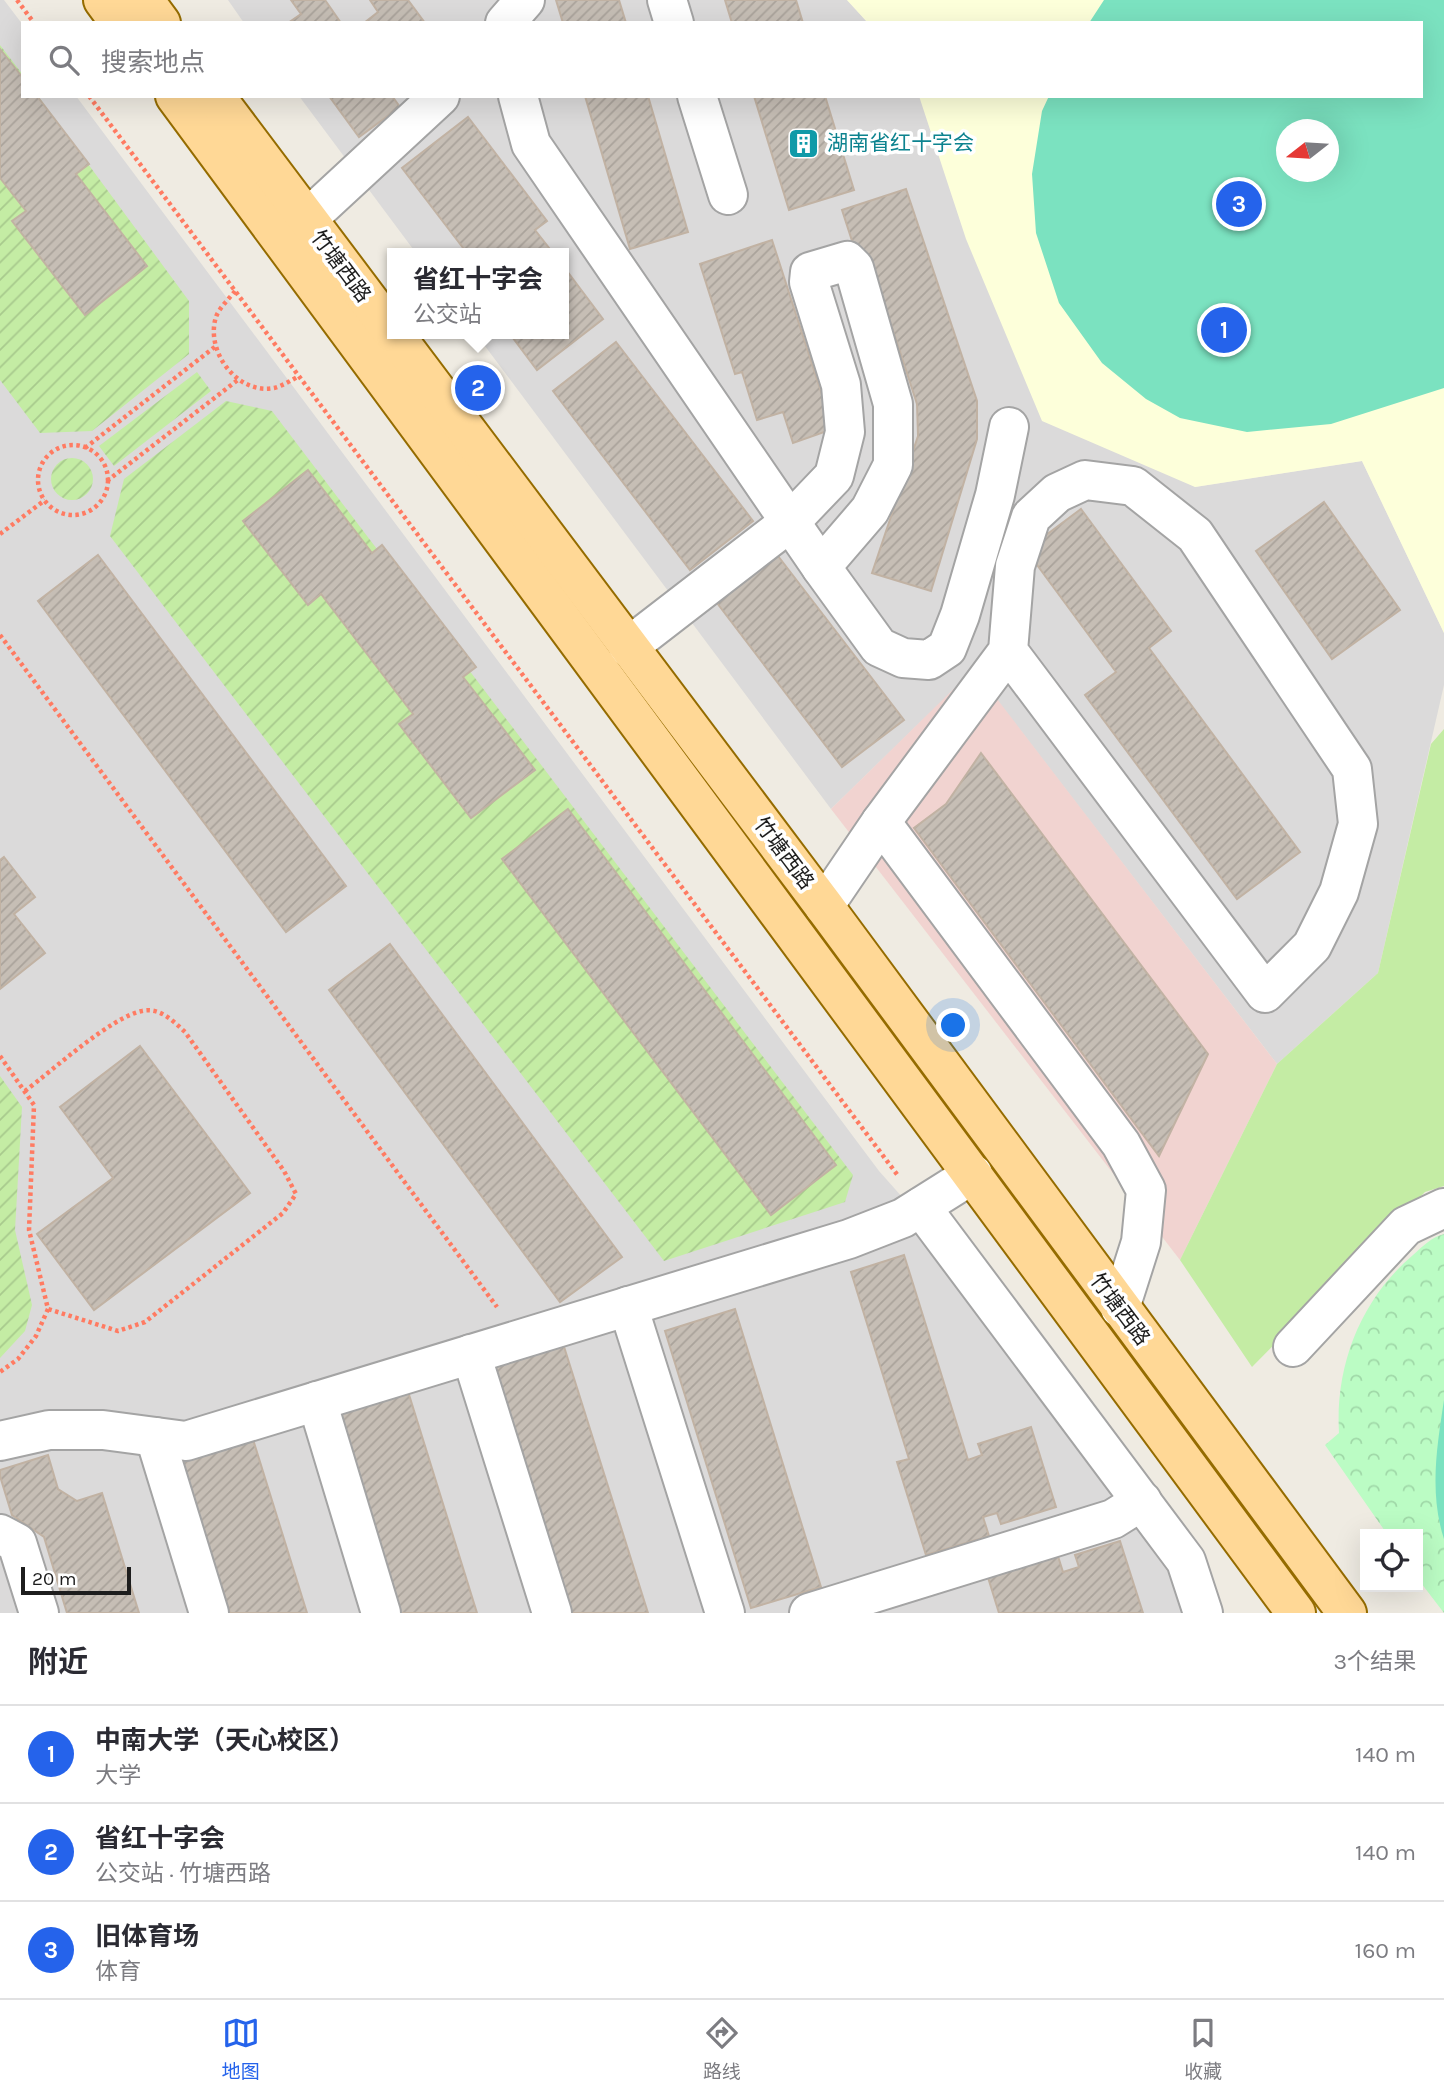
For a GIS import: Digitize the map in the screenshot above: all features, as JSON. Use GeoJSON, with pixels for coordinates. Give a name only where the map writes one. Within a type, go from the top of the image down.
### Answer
{"type":"FeatureCollection","features":[{"type":"Feature","properties":{"kind":"main road"},"geometry":{"type":"LineString","coordinates":[[103,0],[119,21]]}},
{"type":"Feature","properties":{"kind":"main road"},"geometry":{"type":"LineString","coordinates":[[144,0],[159,21]]}},
{"type":"Feature","properties":{"kind":"main road","name":"竹塘西路"},"geometry":{"type":"LineString","coordinates":[[176,98],[1296,1613]]}},
{"type":"Feature","properties":{"kind":"main road","name":"竹塘西路"},"geometry":{"type":"LineString","coordinates":[[216,98],[387,328]]}},
{"type":"Feature","properties":{"kind":"main road","name":"竹塘西路"},"geometry":{"type":"LineString","coordinates":[[396,339],[824,906],[1347,1613]]}},
{"type":"Feature","properties":{"kind":"street"},"geometry":{"type":"LineString","coordinates":[[492,0],[498,21]]}},
{"type":"Feature","properties":{"kind":"street"},"geometry":{"type":"LineString","coordinates":[[507,21],[525,0]]}},
{"type":"Feature","properties":{"kind":"street"},"geometry":{"type":"LineString","coordinates":[[667,0],[673,21]]}},
{"type":"Feature","properties":{"kind":"street"},"geometry":{"type":"LineString","coordinates":[[306,220],[438,98]]}},
{"type":"Feature","properties":{"kind":"street"},"geometry":{"type":"LineString","coordinates":[[519,98],[531,144],[821,567],[879,647],[903,658],[929,660],[947,648],[960,615],[995,495],[1009,427]]}},
{"type":"Feature","properties":{"kind":"street"},"geometry":{"type":"LineString","coordinates":[[698,98],[727,195]]}},
{"type":"Feature","properties":{"kind":"street"},"geometry":{"type":"LineString","coordinates":[[628,648],[790,522],[834,475],[845,432],[841,385],[808,282],[810,272],[847,261],[854,268],[893,404],[893,465],[870,510],[821,567]]}},
{"type":"Feature","properties":{"kind":"street"},"geometry":{"type":"LineString","coordinates":[[824,906],[881,822],[1008,651],[1015,566],[1031,517],[1056,493],[1086,481],[1133,486],[1195,535],[1352,769],[1358,824],[1339,892],[1312,946],[1265,993],[1008,651]]}},
{"type":"Feature","properties":{"kind":"street"},"geometry":{"type":"LineString","coordinates":[[881,822],[1121,1144],[1146,1190],[1141,1242],[1120,1308]]}},
{"type":"Feature","properties":{"kind":"street"},"geometry":{"type":"LineString","coordinates":[[0,1441],[49,1430],[103,1430],[186,1441],[849,1239],[903,1218],[973,1174]]}},
{"type":"Feature","properties":{"kind":"street"},"geometry":{"type":"LineString","coordinates":[[921,1207],[1186,1561],[1203,1613]]}},
{"type":"Feature","properties":{"kind":"street"},"geometry":{"type":"LineString","coordinates":[[1293,1347],[1406,1226],[1444,1208]]}},
{"type":"Feature","properties":{"kind":"street"},"geometry":{"type":"LineString","coordinates":[[628,1306],[725,1613]]}},
{"type":"Feature","properties":{"kind":"street"},"geometry":{"type":"LineString","coordinates":[[471,1354],[552,1613]]}},
{"type":"Feature","properties":{"kind":"street"},"geometry":{"type":"LineString","coordinates":[[317,1401],[381,1613]]}},
{"type":"Feature","properties":{"kind":"street"},"geometry":{"type":"LineString","coordinates":[[155,1437],[209,1613]]}},
{"type":"Feature","properties":{"kind":"street"},"geometry":{"type":"LineString","coordinates":[[809,1613],[1113,1518],[1142,1501]]}},
{"type":"Feature","properties":{"kind":"street"},"geometry":{"type":"LineString","coordinates":[[0,1534],[17,1543],[39,1613]]}},
{"type":"Feature","properties":{"kind":"path"},"geometry":{"type":"LineString","coordinates":[[18,0],[33,21]]}},
{"type":"Feature","properties":{"kind":"path"},"geometry":{"type":"LineString","coordinates":[[90,98],[921,1207]]}},
{"type":"Feature","properties":{"kind":"path"},"geometry":{"type":"LineString","coordinates":[[235,291],[216,315],[213,336],[223,365],[250,386],[274,388],[299,376]]}},
{"type":"Feature","properties":{"kind":"path"},"geometry":{"type":"LineString","coordinates":[[85,448],[216,346]]}},
{"type":"Feature","properties":{"kind":"path"},"geometry":{"type":"LineString","coordinates":[[107,481],[239,379]]}},
{"type":"Feature","properties":{"kind":"path"},"geometry":{"type":"LineString","coordinates":[[62,446],[85,448],[103,463],[107,481],[104,496],[97,505],[78,515],[56,511],[45,500],[37,483],[43,460],[62,446]]}},
{"type":"Feature","properties":{"kind":"path"},"geometry":{"type":"LineString","coordinates":[[0,534],[45,500]]}},
{"type":"Feature","properties":{"kind":"path"},"geometry":{"type":"LineString","coordinates":[[0,635],[520,1339]]}},
{"type":"Feature","properties":{"kind":"path"},"geometry":{"type":"LineString","coordinates":[[25,1091],[121,1019],[145,1010],[168,1016],[200,1053],[284,1171],[296,1194],[283,1213],[145,1322],[118,1331],[48,1309]]}},
{"type":"Feature","properties":{"kind":"path"},"geometry":{"type":"LineString","coordinates":[[0,1056],[34,1105],[29,1230],[48,1309],[36,1336],[18,1359],[0,1371]]}},
{"type":"Feature","properties":{"kind":"shaded area"},"geometry":{"type":"Polygon","coordinates":[[[0,0],[4,0],[21,22],[21,98],[77,98],[879,1171],[919,1216],[1202,1613],[0,1613],[0,0]]]}},
{"type":"Feature","properties":{"kind":"shaded area"},"geometry":{"type":"Polygon","coordinates":[[[228,0],[847,0],[866,21],[243,21],[228,0]]]}},
{"type":"Feature","properties":{"kind":"shaded area"},"geometry":{"type":"Polygon","coordinates":[[[847,0],[1444,0],[1444,633],[1362,461],[1195,487],[1042,421],[966,239],[920,98],[1423,98],[1423,21],[866,21],[847,0]]]}},
{"type":"Feature","properties":{"kind":"shaded area"},"geometry":{"type":"Polygon","coordinates":[[[300,98],[922,98],[1195,487],[1362,461],[1444,633],[1444,685],[1378,973],[1277,1064],[974,670],[831,809],[480,339],[569,339],[569,248],[412,248],[300,98]]]}},
{"type":"Feature","properties":{"kind":"shaded area"},"geometry":{"type":"Polygon","coordinates":[[[974,669],[1277,1064],[1180,1260],[831,809],[974,669]]]}},
{"type":"Feature","properties":{"kind":"green space"},"geometry":{"type":"Polygon","coordinates":[[[1104,0],[1444,0],[1444,388],[1331,424],[1247,432],[1180,418],[1146,399],[1102,363],[1059,303],[1036,233],[1032,174],[1042,111],[1048,98],[1423,98],[1423,21],[1090,21],[1104,0]]]}},
{"type":"Feature","properties":{"kind":"green space"},"geometry":{"type":"Polygon","coordinates":[[[0,45],[21,72],[21,98],[39,98],[189,301],[189,354],[92,431],[40,433],[0,380],[0,45]]]}},
{"type":"Feature","properties":{"kind":"green space"},"geometry":{"type":"Polygon","coordinates":[[[197,372],[211,391],[114,466],[99,446],[197,372]]]}},
{"type":"Feature","properties":{"kind":"green space"},"geometry":{"type":"Polygon","coordinates":[[[226,401],[272,411],[853,1175],[845,1202],[664,1261],[110,536],[124,479],[226,401]]]}},
{"type":"Feature","properties":{"kind":"green space"},"geometry":{"type":"Polygon","coordinates":[[[72,458],[87,464],[93,479],[87,494],[72,500],[57,494],[51,479],[57,464],[72,458]]]}},
{"type":"Feature","properties":{"kind":"green space"},"geometry":{"type":"Polygon","coordinates":[[[1444,729],[1444,1186],[1425,1192],[1252,1367],[1180,1260],[1277,1064],[1378,973],[1431,744],[1444,729]]]}},
{"type":"Feature","properties":{"kind":"green space"},"geometry":{"type":"Polygon","coordinates":[[[0,1076],[22,1107],[15,1230],[32,1305],[25,1331],[0,1358],[0,1076]]]}},
{"type":"Feature","properties":{"kind":"green space"},"geometry":{"type":"Polygon","coordinates":[[[1444,1234],[1444,1613],[1423,1586],[1423,1529],[1384,1529],[1325,1445],[1339,1433],[1339,1408],[1347,1358],[1366,1313],[1395,1272],[1436,1237],[1444,1234]]]}},
{"type":"Feature","properties":{"kind":"green space"},"geometry":{"type":"Polygon","coordinates":[[[1444,1400],[1444,1539],[1439,1522],[1436,1487],[1437,1452],[1444,1400]]]}},
{"type":"Feature","properties":{"kind":"building"},"geometry":{"type":"Polygon","coordinates":[[[291,0],[325,0],[340,21],[291,21],[301,14],[291,0]]]}},
{"type":"Feature","properties":{"kind":"building"},"geometry":{"type":"Polygon","coordinates":[[[370,0],[408,0],[424,21],[367,21],[378,12],[370,0]]]}},
{"type":"Feature","properties":{"kind":"building"},"geometry":{"type":"Polygon","coordinates":[[[556,0],[619,0],[625,21],[562,21],[556,0]]]}},
{"type":"Feature","properties":{"kind":"building"},"geometry":{"type":"Polygon","coordinates":[[[725,0],[796,0],[802,21],[731,21],[725,0]]]}},
{"type":"Feature","properties":{"kind":"building"},"geometry":{"type":"Polygon","coordinates":[[[0,49],[21,75],[21,98],[39,98],[89,164],[76,174],[147,266],[85,315],[12,221],[26,211],[0,178],[0,49]]]}},
{"type":"Feature","properties":{"kind":"building"},"geometry":{"type":"Polygon","coordinates":[[[330,98],[393,98],[400,107],[359,137],[330,98]]]}},
{"type":"Feature","properties":{"kind":"building"},"geometry":{"type":"Polygon","coordinates":[[[586,98],[649,98],[688,232],[630,249],[586,98]]]}},
{"type":"Feature","properties":{"kind":"building","name":"湖南省红十字会"},"geometry":{"type":"Polygon","coordinates":[[[755,98],[826,98],[854,190],[789,210],[755,98]]]}},
{"type":"Feature","properties":{"kind":"building"},"geometry":{"type":"Polygon","coordinates":[[[468,117],[547,221],[535,230],[549,248],[463,248],[402,168],[468,117]]]}},
{"type":"Feature","properties":{"kind":"building"},"geometry":{"type":"Polygon","coordinates":[[[906,189],[977,401],[977,439],[931,591],[872,573],[918,436],[917,404],[888,315],[877,318],[842,210],[906,189]]]}},
{"type":"Feature","properties":{"kind":"building"},"geometry":{"type":"Polygon","coordinates":[[[772,240],[833,429],[793,443],[783,412],[757,420],[742,372],[735,374],[700,264],[772,240]]]}},
{"type":"Feature","properties":{"kind":"building"},"geometry":{"type":"Polygon","coordinates":[[[569,274],[603,319],[537,370],[514,339],[569,339],[569,274]]]}},
{"type":"Feature","properties":{"kind":"building"},"geometry":{"type":"Polygon","coordinates":[[[616,342],[753,521],[690,570],[553,391],[616,342]]]}},
{"type":"Feature","properties":{"kind":"building"},"geometry":{"type":"Polygon","coordinates":[[[308,470],[372,553],[382,545],[476,667],[463,677],[535,770],[471,818],[399,724],[413,714],[321,594],[308,605],[243,521],[308,470]]]}},
{"type":"Feature","properties":{"kind":"building"},"geometry":{"type":"Polygon","coordinates":[[[1324,502],[1400,610],[1332,659],[1256,551],[1324,502]]]}},
{"type":"Feature","properties":{"kind":"building"},"geometry":{"type":"Polygon","coordinates":[[[1081,509],[1171,631],[1149,648],[1300,852],[1237,899],[1085,695],[1116,672],[1026,550],[1081,509]]]}},
{"type":"Feature","properties":{"kind":"building"},"geometry":{"type":"Polygon","coordinates":[[[98,555],[346,886],[286,932],[38,601],[98,555]]]}},
{"type":"Feature","properties":{"kind":"building"},"geometry":{"type":"Polygon","coordinates":[[[778,556],[904,720],[842,767],[717,603],[778,556]]]}},
{"type":"Feature","properties":{"kind":"building"},"geometry":{"type":"Polygon","coordinates":[[[981,753],[1208,1054],[1159,1156],[914,828],[946,804],[981,753]]]}},
{"type":"Feature","properties":{"kind":"building"},"geometry":{"type":"Polygon","coordinates":[[[568,809],[836,1165],[771,1215],[502,859],[568,809]]]}},
{"type":"Feature","properties":{"kind":"building"},"geometry":{"type":"Polygon","coordinates":[[[4,857],[35,897],[14,914],[45,953],[0,989],[0,860],[4,857]]]}},
{"type":"Feature","properties":{"kind":"building"},"geometry":{"type":"Polygon","coordinates":[[[390,944],[622,1257],[560,1302],[329,990],[390,944]]]}},
{"type":"Feature","properties":{"kind":"building"},"geometry":{"type":"Polygon","coordinates":[[[140,1046],[250,1193],[94,1310],[37,1234],[113,1178],[60,1107],[140,1046]]]}},
{"type":"Feature","properties":{"kind":"building"},"geometry":{"type":"Polygon","coordinates":[[[904,1255],[968,1460],[982,1455],[978,1444],[1031,1427],[1056,1507],[1001,1524],[997,1513],[983,1517],[989,1536],[926,1555],[897,1462],[909,1459],[851,1272],[904,1255]]]}},
{"type":"Feature","properties":{"kind":"building"},"geometry":{"type":"Polygon","coordinates":[[[735,1309],[821,1587],[751,1608],[665,1331],[735,1309]]]}},
{"type":"Feature","properties":{"kind":"building"},"geometry":{"type":"Polygon","coordinates":[[[560,1334],[648,1613],[570,1613],[490,1356],[560,1334]]]}},
{"type":"Feature","properties":{"kind":"building"},"geometry":{"type":"Polygon","coordinates":[[[406,1385],[477,1613],[400,1613],[335,1407],[406,1385]]]}},
{"type":"Feature","properties":{"kind":"building"},"geometry":{"type":"Polygon","coordinates":[[[251,1433],[307,1613],[230,1613],[180,1455],[251,1433]]]}},
{"type":"Feature","properties":{"kind":"building"},"geometry":{"type":"Polygon","coordinates":[[[48,1455],[58,1489],[77,1501],[102,1493],[139,1613],[67,1613],[44,1537],[12,1515],[0,1476],[0,1470],[48,1455]]]}},
{"type":"Feature","properties":{"kind":"building"},"geometry":{"type":"Polygon","coordinates":[[[1120,1541],[1143,1613],[999,1613],[986,1571],[1056,1550],[1063,1572],[1079,1567],[1075,1555],[1120,1541]]]}},
{"type":"Feature","properties":{"kind":"place","name":"湖南省红十字会"},"geometry":{"type":"Point","coordinates":[804,143]}},
{"type":"Feature","properties":{"kind":"place","name":"旧体育场"},"geometry":{"type":"Point","coordinates":[1239,204]}},
{"type":"Feature","properties":{"kind":"place","name":"中南大学（天心校区）"},"geometry":{"type":"Point","coordinates":[1224,330]}},
{"type":"Feature","properties":{"kind":"place","name":"省红十字会"},"geometry":{"type":"Point","coordinates":[478,388]}}]}
